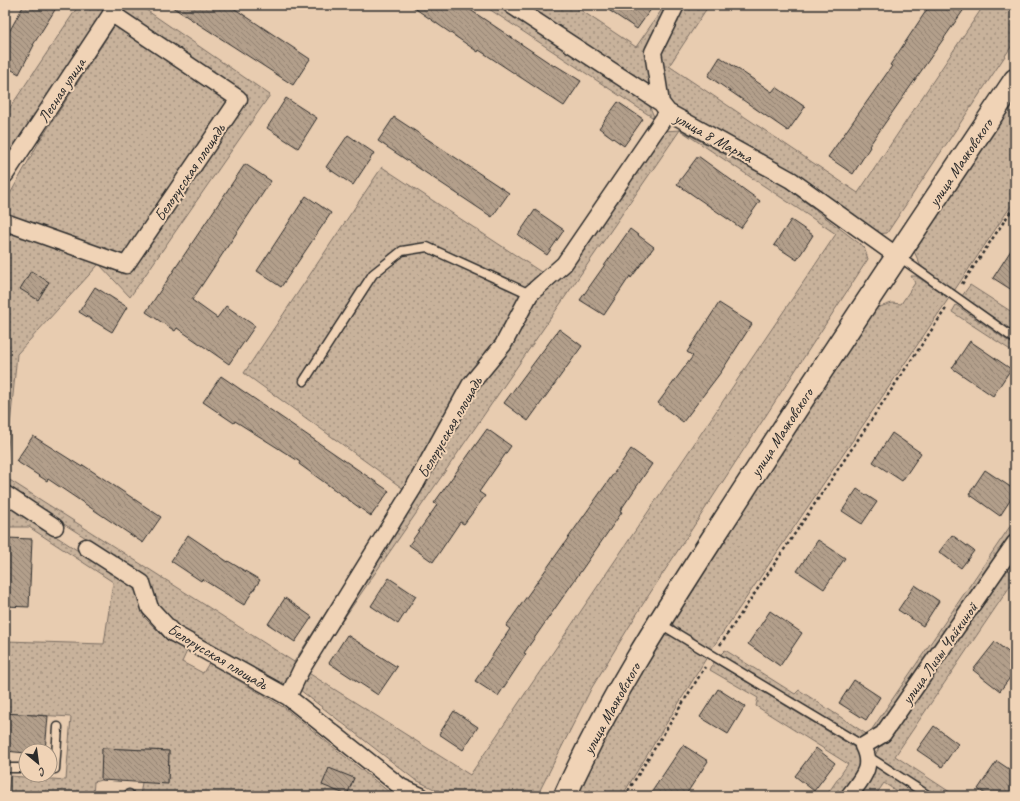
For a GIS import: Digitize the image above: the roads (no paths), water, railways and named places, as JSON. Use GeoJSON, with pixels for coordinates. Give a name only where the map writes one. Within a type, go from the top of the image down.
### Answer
{"type":"FeatureCollection","features":[{"type":"Feature","properties":{"kind":"main road","name":"улица Маяковского"},"geometry":{"type":"LineString","coordinates":[[565,796],[603,717],[658,623],[791,417],[1015,80]]}},
{"type":"Feature","properties":{"kind":"street","name":"улица 8 Марта"},"geometry":{"type":"LineString","coordinates":[[511,5],[665,108],[791,180],[898,256]]}},
{"type":"Feature","properties":{"kind":"street"},"geometry":{"type":"LineString","coordinates":[[665,108],[653,52],[676,5]]}},
{"type":"Feature","properties":{"kind":"street","name":"Белорусская площадь"},"geometry":{"type":"LineString","coordinates":[[5,222],[126,265],[239,99],[114,9]]}},
{"type":"Feature","properties":{"kind":"street","name":"Лесная улица"},"geometry":{"type":"LineString","coordinates":[[5,175],[114,9]]}},
{"type":"Feature","properties":{"kind":"street","name":"Белорусская площадь"},"geometry":{"type":"LineString","coordinates":[[288,696],[301,670],[414,486],[470,385],[502,345],[530,294],[564,264],[665,108]]}},
{"type":"Feature","properties":{"kind":"street"},"geometry":{"type":"LineString","coordinates":[[5,494],[55,527]]}},
{"type":"Feature","properties":{"kind":"street","name":"улица Лизы Чайкиной"},"geometry":{"type":"LineString","coordinates":[[866,752],[883,734],[1015,543]]}},
{"type":"Feature","properties":{"kind":"street","name":"Белорусская площадь"},"geometry":{"type":"LineString","coordinates":[[86,546],[142,584],[150,608],[173,633],[288,696],[401,787],[421,796]]}},
{"type":"Feature","properties":{"kind":"street"},"geometry":{"type":"LineString","coordinates":[[849,796],[866,773],[866,752]]}},
{"type":"Feature","properties":{"kind":"lane"},"geometry":{"type":"LineString","coordinates":[[304,381],[373,274],[402,251],[426,247],[530,294]]}},
{"type":"Feature","properties":{"kind":"lane"},"geometry":{"type":"LineString","coordinates":[[898,256],[1015,339]]}},
{"type":"Feature","properties":{"kind":"lane"},"geometry":{"type":"LineString","coordinates":[[658,623],[866,752],[929,796]]}},
{"type":"Feature","properties":{"kind":"lane"},"geometry":{"type":"LineString","coordinates":[[57,743],[58,727]]}},
{"type":"Feature","properties":{"kind":"lane"},"geometry":{"type":"LineString","coordinates":[[5,768],[18,768]]}}]}
